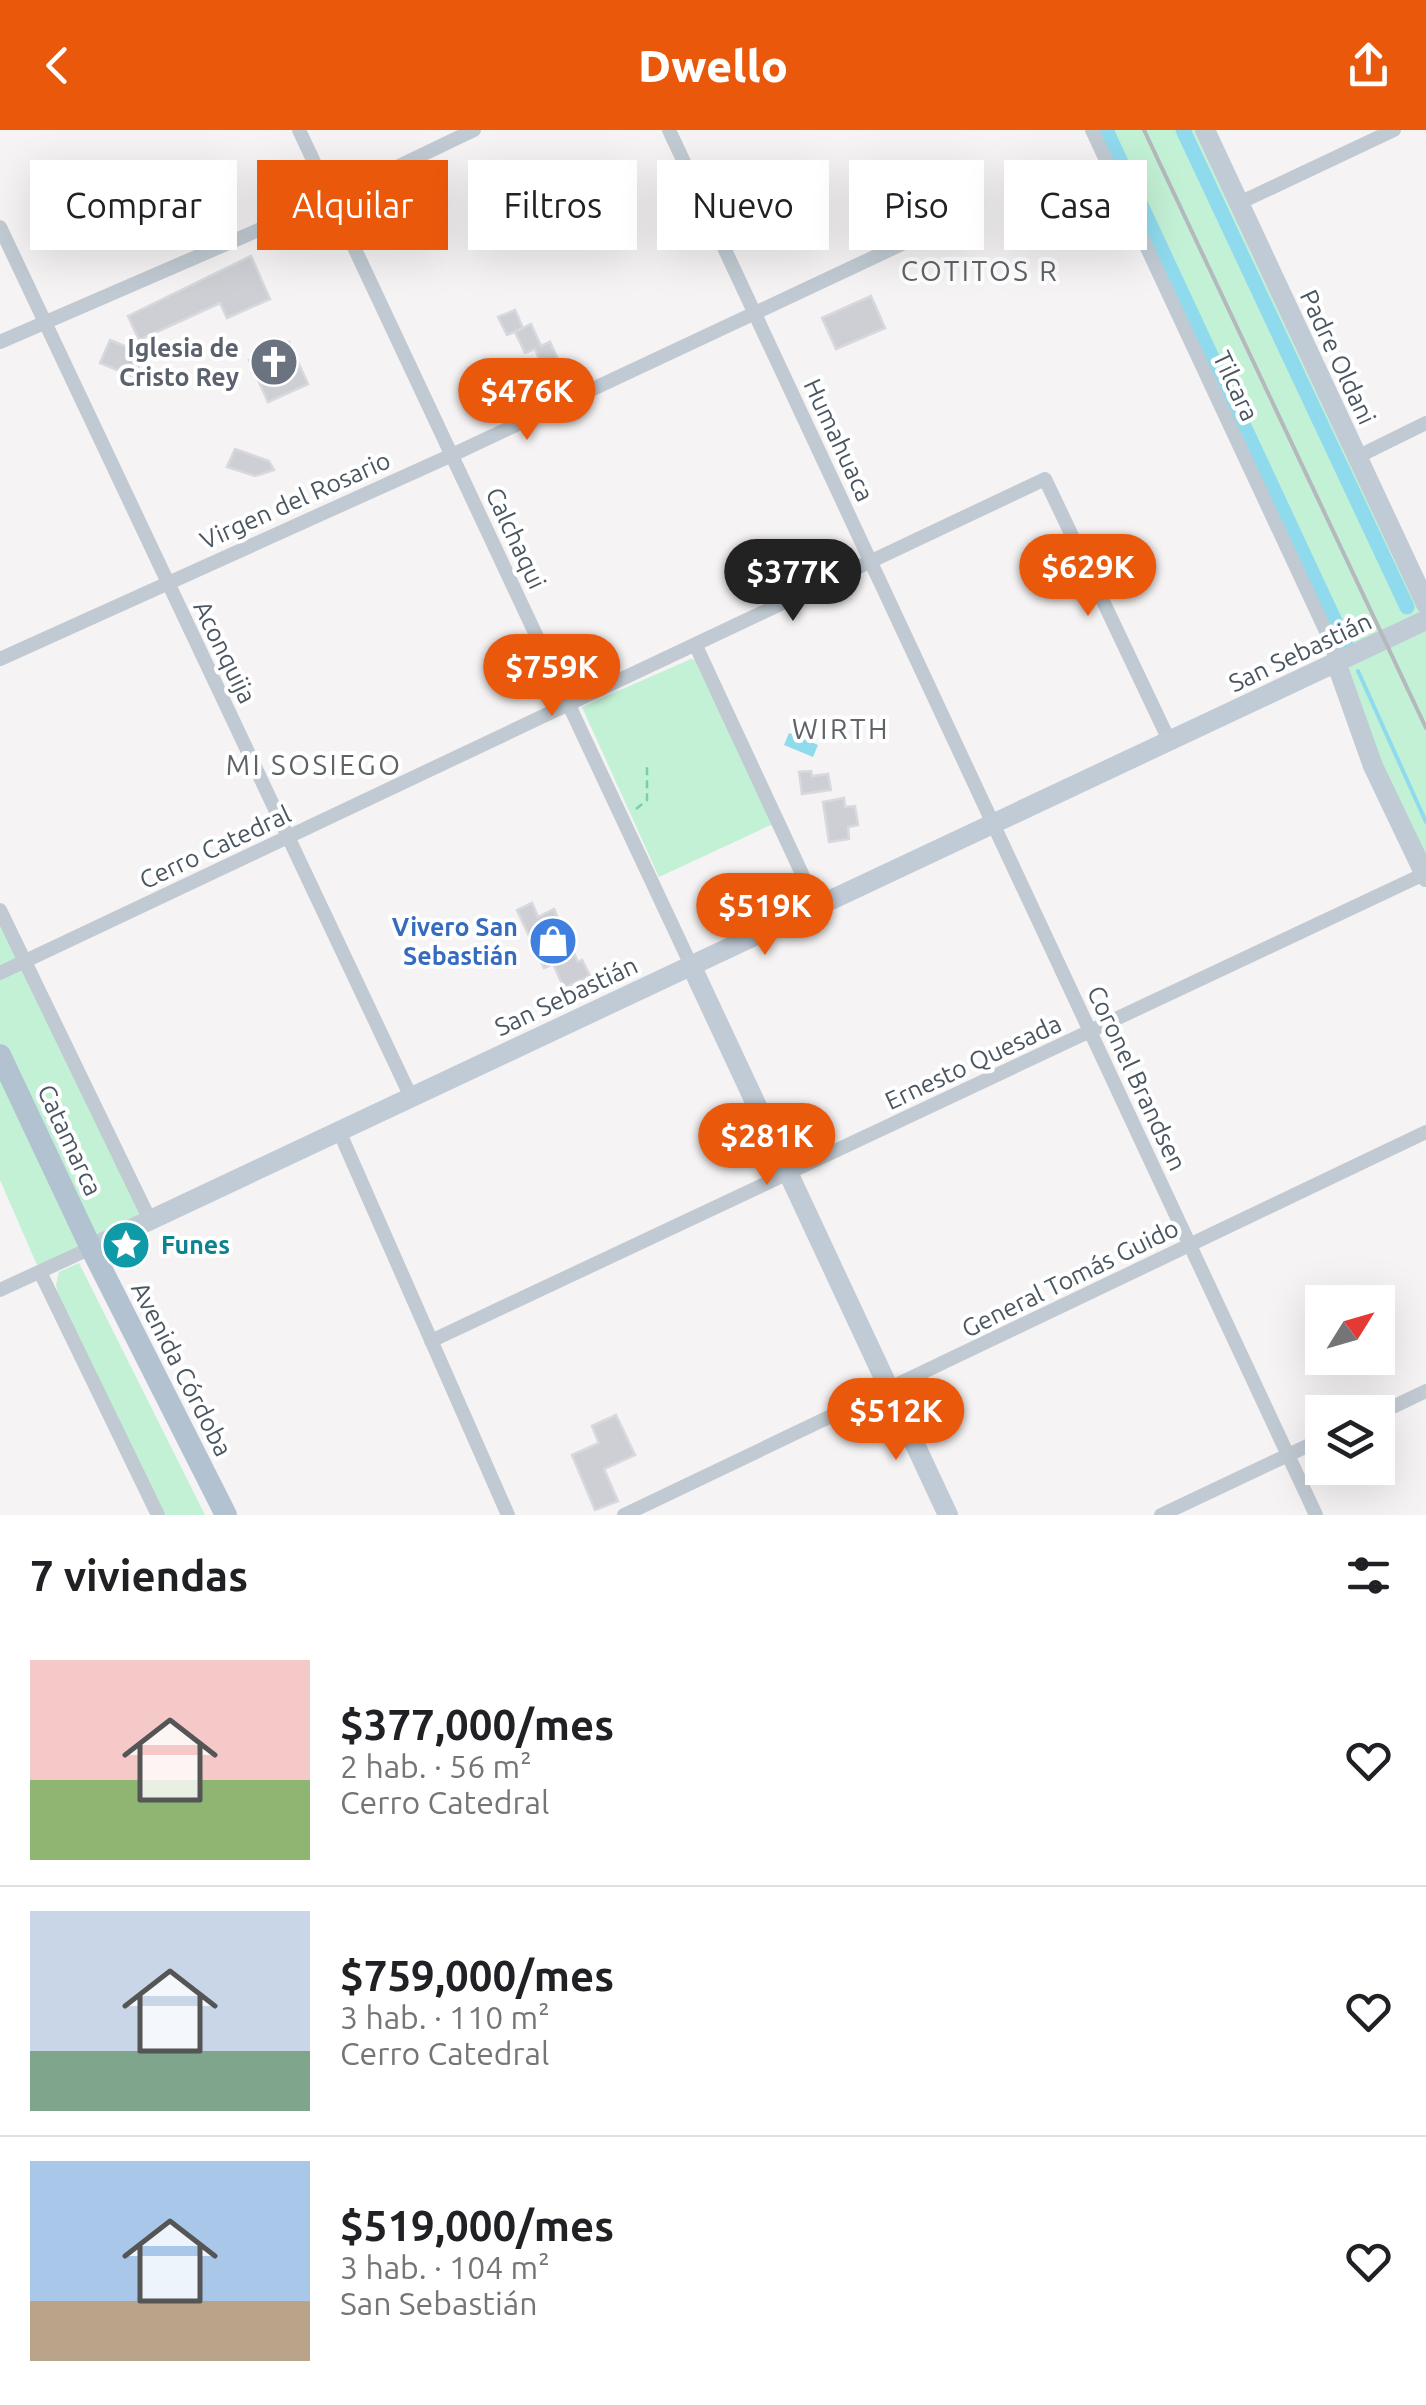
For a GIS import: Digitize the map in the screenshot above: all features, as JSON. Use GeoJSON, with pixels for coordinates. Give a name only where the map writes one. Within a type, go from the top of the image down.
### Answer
{"type":"FeatureCollection","features":[{"type":"Feature","properties":{"kind":"main road","name":"Padre Oldani"},"geometry":{"type":"LineString","coordinates":[[1204,130],[1426,604]]}},
{"type":"Feature","properties":{"kind":"main road","name":"San Sebastián"},"geometry":{"type":"LineString","coordinates":[[91,1248],[1426,620]]}},
{"type":"Feature","properties":{"kind":"main road"},"geometry":{"type":"LineString","coordinates":[[1336,662],[1373,766],[1425,875]]}},
{"type":"Feature","properties":{"kind":"main road"},"geometry":{"type":"LineString","coordinates":[[691,965],[948,1515]]}},
{"type":"Feature","properties":{"kind":"main road","name":"Catamarca"},"geometry":{"type":"LineString","coordinates":[[0,1055],[91,1248]]}},
{"type":"Feature","properties":{"kind":"main road","name":"Avenida Córdoba"},"geometry":{"type":"LineString","coordinates":[[91,1248],[226,1515]]}},
{"type":"Feature","properties":{"kind":"street","name":"Calchaqui"},"geometry":{"type":"LineString","coordinates":[[298,130],[312,160]]}},
{"type":"Feature","properties":{"kind":"street"},"geometry":{"type":"LineString","coordinates":[[410,160],[474,130]]}},
{"type":"Feature","properties":{"kind":"street","name":"Humahuaca"},"geometry":{"type":"LineString","coordinates":[[669,130],[993,824]]}},
{"type":"Feature","properties":{"kind":"street","name":"Tilcara"},"geometry":{"type":"LineString","coordinates":[[1092,130],[1323,625],[1336,662]]}},
{"type":"Feature","properties":{"kind":"street"},"geometry":{"type":"LineString","coordinates":[[1238,203],[1394,130]]}},
{"type":"Feature","properties":{"kind":"street","name":"Aconquija"},"geometry":{"type":"LineString","coordinates":[[0,227],[411,1097]]}},
{"type":"Feature","properties":{"kind":"street"},"geometry":{"type":"LineString","coordinates":[[0,342],[257,230]]}},
{"type":"Feature","properties":{"kind":"street","name":"Calchaqui"},"geometry":{"type":"LineString","coordinates":[[355,250],[691,965]]}},
{"type":"Feature","properties":{"kind":"street","name":"Virgen del Rosario"},"geometry":{"type":"LineString","coordinates":[[0,658],[452,455],[889,250]]}},
{"type":"Feature","properties":{"kind":"street"},"geometry":{"type":"LineString","coordinates":[[1357,456],[1426,423]]}},
{"type":"Feature","properties":{"kind":"street","name":"Cerro Catedral"},"geometry":{"type":"LineString","coordinates":[[0,973],[1045,478],[1169,740]]}},
{"type":"Feature","properties":{"kind":"street"},"geometry":{"type":"LineString","coordinates":[[696,646],[818,906]]}},
{"type":"Feature","properties":{"kind":"street","name":"Coronel Brandsen"},"geometry":{"type":"LineString","coordinates":[[993,824],[1316,1515]]}},
{"type":"Feature","properties":{"kind":"street","name":"Ernesto Quesada"},"geometry":{"type":"LineString","coordinates":[[432,1341],[1425,875]]}},
{"type":"Feature","properties":{"kind":"street"},"geometry":{"type":"LineString","coordinates":[[0,910],[150,1220]]}},
{"type":"Feature","properties":{"kind":"street"},"geometry":{"type":"LineString","coordinates":[[339,1131],[508,1515]]}},
{"type":"Feature","properties":{"kind":"street","name":"General Tomás Guido"},"geometry":{"type":"LineString","coordinates":[[624,1515],[1426,1132]]}},
{"type":"Feature","properties":{"kind":"street","name":"San Sebastián"},"geometry":{"type":"LineString","coordinates":[[0,1290],[91,1248]]}},
{"type":"Feature","properties":{"kind":"street"},"geometry":{"type":"LineString","coordinates":[[40,1272],[158,1515]]}},
{"type":"Feature","properties":{"kind":"street"},"geometry":{"type":"LineString","coordinates":[[1395,1406],[1426,1391]]}},
{"type":"Feature","properties":{"kind":"street"},"geometry":{"type":"LineString","coordinates":[[1161,1515],[1305,1448]]}},
{"type":"Feature","properties":{"kind":"path"},"geometry":{"type":"LineString","coordinates":[[621,816],[642,807],[647,800],[647,764]]}},
{"type":"Feature","properties":{"kind":"green space"},"geometry":{"type":"Polygon","coordinates":[[[1092,130],[1205,130],[1426,604],[1426,877],[1331,642],[1147,248],[1147,160],[1106,160],[1092,130]]]}},
{"type":"Feature","properties":{"kind":"green space"},"geometry":{"type":"Polygon","coordinates":[[[696,660],[773,824],[659,877],[582,707],[696,660]]]}},
{"type":"Feature","properties":{"kind":"green space"},"geometry":{"type":"Polygon","coordinates":[[[0,910],[150,1220],[40,1272],[0,1180],[0,910]]]}},
{"type":"Feature","properties":{"kind":"green space"},"geometry":{"type":"Polygon","coordinates":[[[79,1263],[205,1515],[163,1515],[61,1306],[56,1285],[59,1272],[79,1263]]]}},
{"type":"Feature","properties":{"kind":"water"},"geometry":{"type":"Polygon","coordinates":[[[789,733],[818,745],[813,757],[784,745],[789,733]]]}},
{"type":"Feature","properties":{"kind":"building"},"geometry":{"type":"Polygon","coordinates":[[[251,256],[270,299],[227,318],[220,303],[139,340],[128,316],[251,256]]]}},
{"type":"Feature","properties":{"kind":"building"},"geometry":{"type":"Polygon","coordinates":[[[871,296],[885,328],[836,349],[822,318],[871,296]]]}},
{"type":"Feature","properties":{"kind":"building"},"geometry":{"type":"Polygon","coordinates":[[[515,310],[523,328],[507,335],[498,317],[515,310]]]}},
{"type":"Feature","properties":{"kind":"building"},"geometry":{"type":"Polygon","coordinates":[[[531,324],[541,346],[550,342],[558,359],[542,366],[535,349],[525,353],[515,332],[531,324]]]}},
{"type":"Feature","properties":{"kind":"building"},"geometry":{"type":"Polygon","coordinates":[[[110,340],[144,354],[134,377],[100,363],[110,340]]]}},
{"type":"Feature","properties":{"kind":"building"},"geometry":{"type":"Polygon","coordinates":[[[289,342],[308,384],[268,402],[249,360],[289,342]]]}},
{"type":"Feature","properties":{"kind":"building"},"geometry":{"type":"Polygon","coordinates":[[[235,449],[269,461],[274,470],[255,476],[227,467],[235,449]]]}},
{"type":"Feature","properties":{"kind":"building"},"geometry":{"type":"Polygon","coordinates":[[[811,771],[812,776],[828,774],[831,790],[802,794],[799,772],[811,771]]]}},
{"type":"Feature","properties":{"kind":"building"},"geometry":{"type":"Polygon","coordinates":[[[844,798],[845,807],[855,806],[858,825],[848,827],[849,839],[829,842],[823,802],[844,798]]]}},
{"type":"Feature","properties":{"kind":"building"},"geometry":{"type":"Polygon","coordinates":[[[532,903],[538,917],[554,909],[578,962],[582,960],[590,976],[564,988],[553,964],[544,968],[517,910],[532,903]]]}},
{"type":"Feature","properties":{"kind":"building"},"geometry":{"type":"Polygon","coordinates":[[[616,1415],[635,1455],[604,1469],[618,1501],[595,1510],[572,1455],[599,1443],[592,1426],[616,1415]]]}},
{"type":"Feature","properties":{"kind":"waterway"},"geometry":{"type":"LineString","coordinates":[[1106,130],[1347,647]]}},
{"type":"Feature","properties":{"kind":"waterway"},"geometry":{"type":"LineString","coordinates":[[1183,130],[1407,607]]}},
{"type":"Feature","properties":{"kind":"waterway"},"geometry":{"type":"LineString","coordinates":[[1358,671],[1426,822]]}},
{"type":"Feature","properties":{"kind":"railway"},"geometry":{"type":"LineString","coordinates":[[1144,130],[1426,728]]}},
{"type":"Feature","properties":{"kind":"place","name":"Iglesia de Cristo Rey"},"geometry":{"type":"Point","coordinates":[274,362]}},
{"type":"Feature","properties":{"kind":"place","name":"Vivero San Sebastián"},"geometry":{"type":"Point","coordinates":[553,941]}},
{"type":"Feature","properties":{"kind":"place","name":"Funes"},"geometry":{"type":"Point","coordinates":[126,1245]}},
{"type":"Feature","properties":{"kind":"district","name":"COTITOS R"},"geometry":{"type":"Point","coordinates":[980,270]}},
{"type":"Feature","properties":{"kind":"district","name":"WIRTH"},"geometry":{"type":"Point","coordinates":[841,728]}},
{"type":"Feature","properties":{"kind":"district","name":"MI SOSIEGO"},"geometry":{"type":"Point","coordinates":[314,764]}}]}
